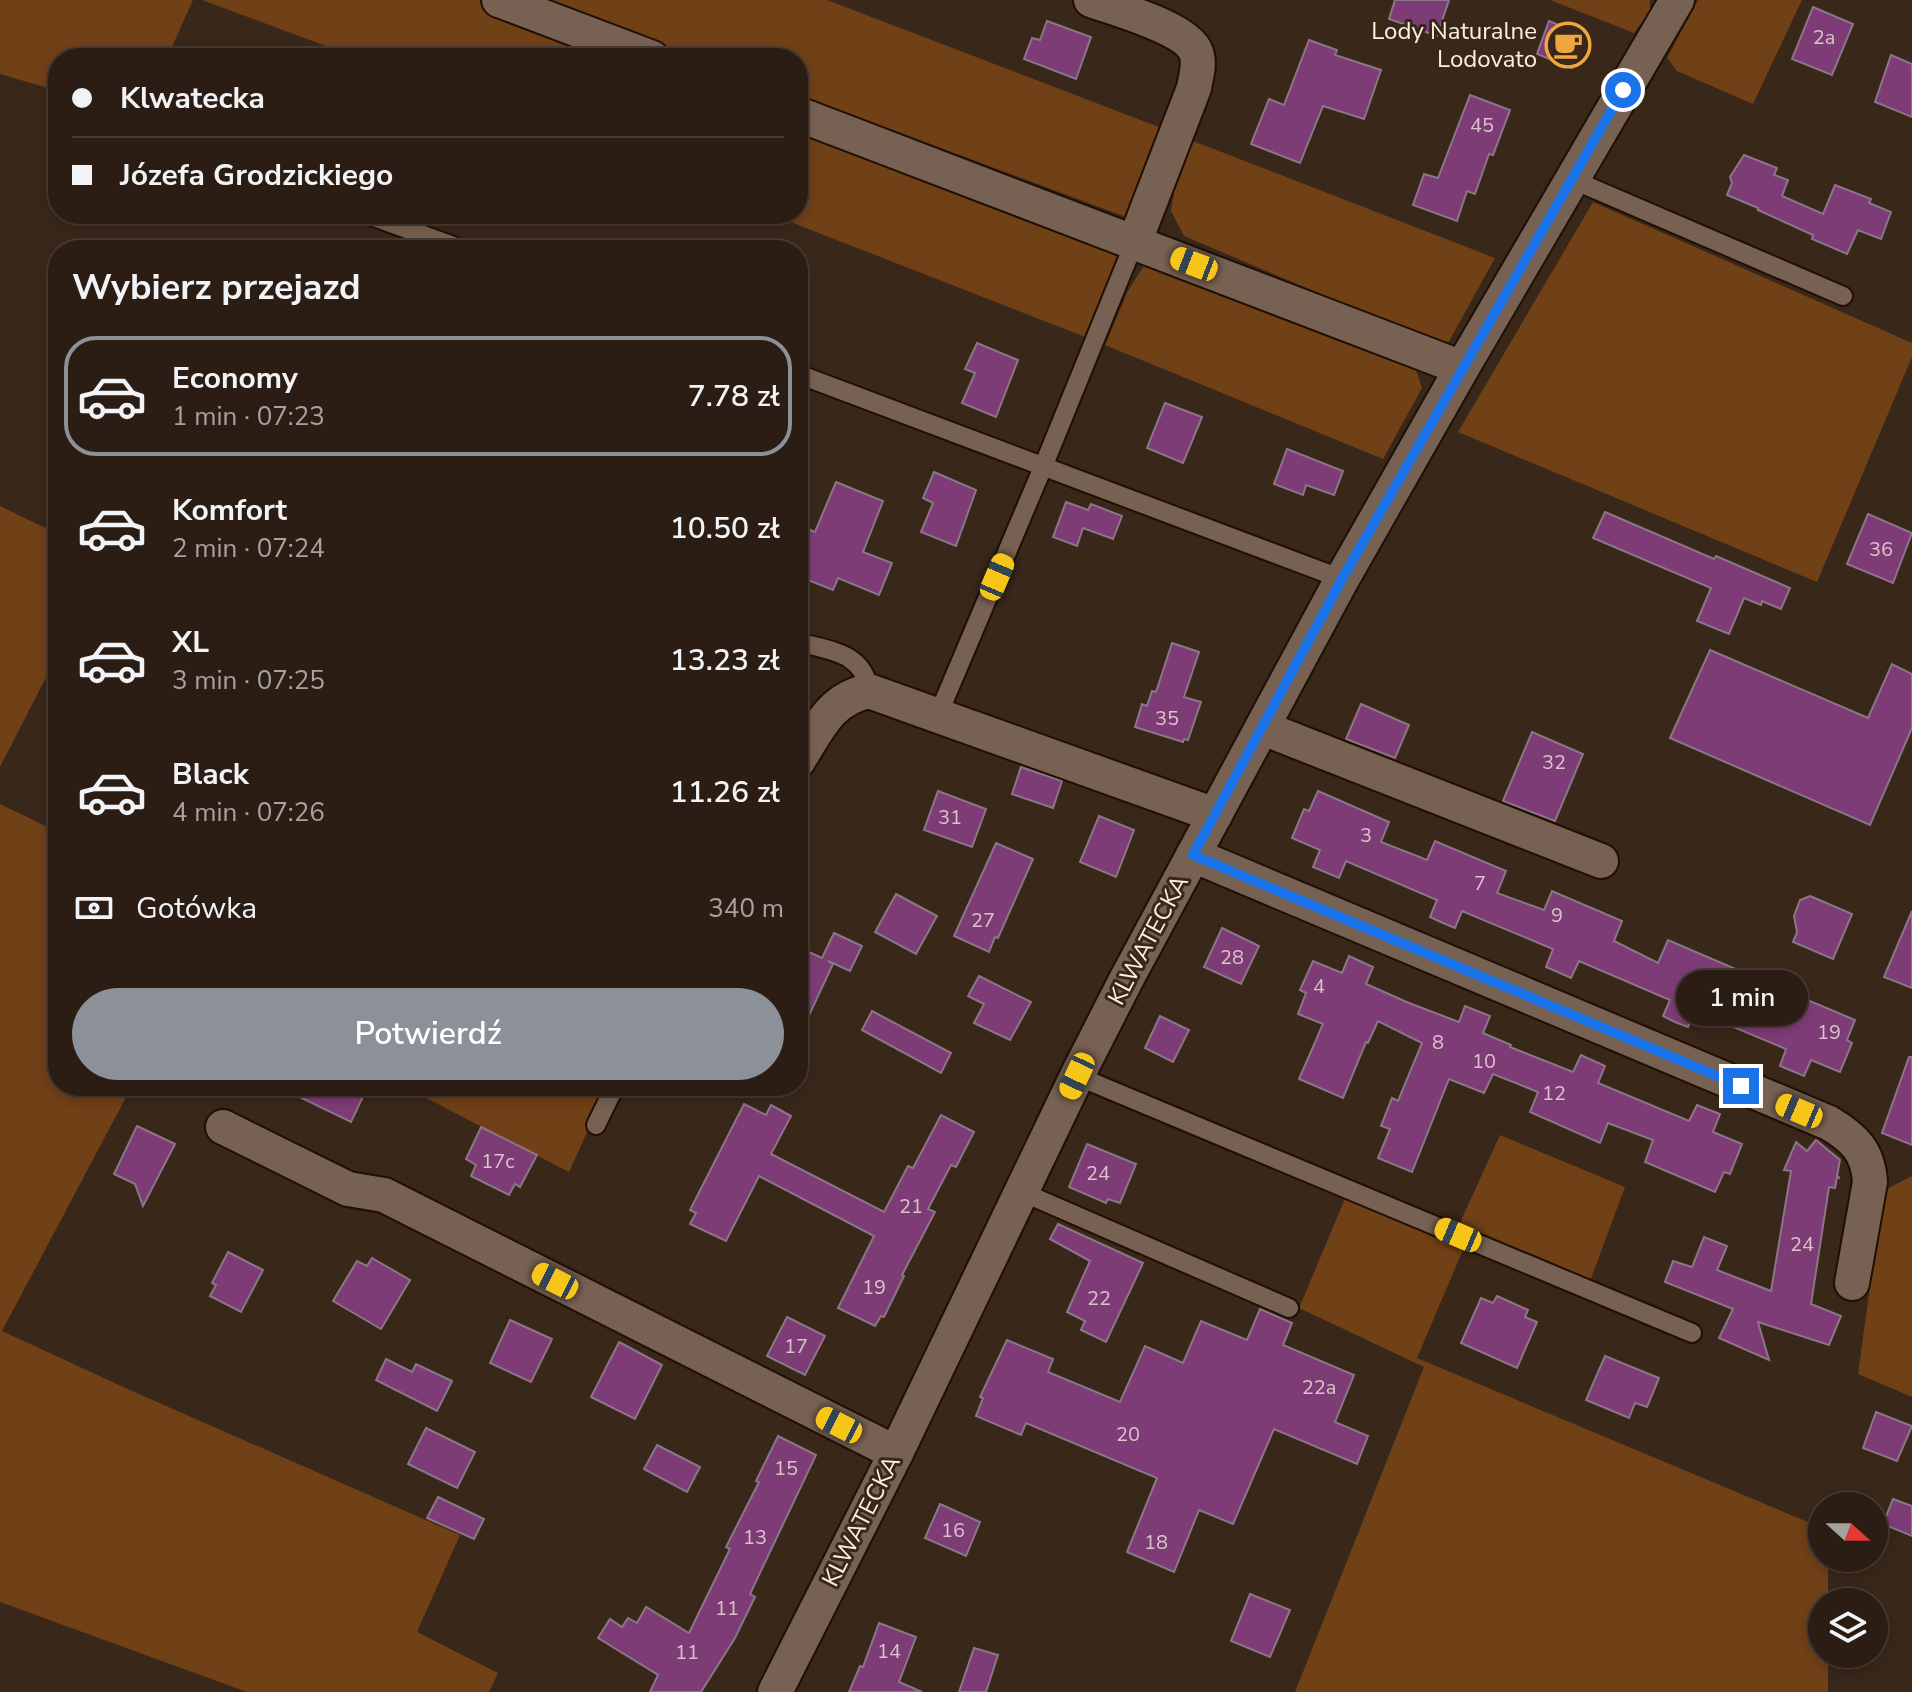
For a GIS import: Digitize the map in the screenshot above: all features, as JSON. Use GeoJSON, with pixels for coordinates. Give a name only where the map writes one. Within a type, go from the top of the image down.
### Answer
{"type":"FeatureCollection","features":[{"type":"Feature","properties":{"kind":"street"},"geometry":{"type":"LineString","coordinates":[[499,0],[626,48]]}},
{"type":"Feature","properties":{"kind":"street"},"geometry":{"type":"LineString","coordinates":[[1091,0],[1182,37],[1194,49],[1198,66],[1194,88],[1135,241]]}},
{"type":"Feature","properties":{"kind":"street","name":"KLWATECKA"},"geometry":{"type":"LineString","coordinates":[[775,1692],[896,1453],[1077,1076],[1193,855],[1342,579],[1677,0]]}},
{"type":"Feature","properties":{"kind":"street"},"geometry":{"type":"LineString","coordinates":[[808,118],[1462,368]]}},
{"type":"Feature","properties":{"kind":"street"},"geometry":{"type":"LineString","coordinates":[[808,747],[840,701],[851,694],[869,691],[1215,815]]}},
{"type":"Feature","properties":{"kind":"street"},"geometry":{"type":"LineString","coordinates":[[1263,728],[1601,861]]}},
{"type":"Feature","properties":{"kind":"street"},"geometry":{"type":"LineString","coordinates":[[1193,855],[1829,1123],[1848,1135],[1862,1149],[1869,1166],[1870,1182],[1852,1283]]}},
{"type":"Feature","properties":{"kind":"street"},"geometry":{"type":"LineString","coordinates":[[223,1127],[348,1189],[384,1195],[896,1453]]}},
{"type":"Feature","properties":{"kind":"lane"},"geometry":{"type":"LineString","coordinates":[[1571,179],[1843,296]]}},
{"type":"Feature","properties":{"kind":"lane"},"geometry":{"type":"LineString","coordinates":[[393,224],[437,240]]}},
{"type":"Feature","properties":{"kind":"lane"},"geometry":{"type":"LineString","coordinates":[[938,715],[1135,241]]}},
{"type":"Feature","properties":{"kind":"lane"},"geometry":{"type":"LineString","coordinates":[[808,378],[1342,579]]}},
{"type":"Feature","properties":{"kind":"lane"},"geometry":{"type":"LineString","coordinates":[[808,645],[853,660],[863,668],[869,691]]}},
{"type":"Feature","properties":{"kind":"lane"},"geometry":{"type":"LineString","coordinates":[[1077,1076],[1692,1333]]}},
{"type":"Feature","properties":{"kind":"lane"},"geometry":{"type":"LineString","coordinates":[[596,1125],[610,1096]]}},
{"type":"Feature","properties":{"kind":"lane"},"geometry":{"type":"LineString","coordinates":[[1022,1192],[1289,1308]]}},
{"type":"Feature","properties":{"kind":"shaded area"},"geometry":{"type":"Polygon","coordinates":[[[0,0],[193,0],[171,48],[48,48],[48,88],[0,74],[0,0]]]}},
{"type":"Feature","properties":{"kind":"shaded area"},"geometry":{"type":"Polygon","coordinates":[[[202,0],[496,0],[620,48],[331,48],[202,0]]]}},
{"type":"Feature","properties":{"kind":"shaded area"},"geometry":{"type":"Polygon","coordinates":[[[546,0],[827,0],[1164,129],[1134,220],[808,99],[808,48],[673,48],[546,0]]]}},
{"type":"Feature","properties":{"kind":"shaded area"},"geometry":{"type":"Polygon","coordinates":[[[1550,0],[1650,0],[1650,12],[1634,33],[1550,0]]]}},
{"type":"Feature","properties":{"kind":"shaded area"},"geometry":{"type":"Polygon","coordinates":[[[1698,0],[1802,0],[1753,104],[1677,71],[1667,58],[1698,0]]]}},
{"type":"Feature","properties":{"kind":"shaded area"},"geometry":{"type":"Polygon","coordinates":[[[808,120],[1131,245],[1088,338],[796,224],[808,224],[808,120]]]}},
{"type":"Feature","properties":{"kind":"shaded area"},"geometry":{"type":"Polygon","coordinates":[[[1188,139],[1495,258],[1447,345],[1184,236],[1171,211],[1180,158],[1188,139]]]}},
{"type":"Feature","properties":{"kind":"shaded area"},"geometry":{"type":"Polygon","coordinates":[[[1593,202],[1912,343],[1912,357],[1817,582],[1458,432],[1593,202]]]}},
{"type":"Feature","properties":{"kind":"shaded area"},"geometry":{"type":"Polygon","coordinates":[[[1145,264],[1413,361],[1422,388],[1383,459],[1105,345],[1128,291],[1145,264]]]}},
{"type":"Feature","properties":{"kind":"shaded area"},"geometry":{"type":"Polygon","coordinates":[[[0,506],[48,529],[48,673],[0,767],[0,506]]]}},
{"type":"Feature","properties":{"kind":"shaded area"},"geometry":{"type":"Polygon","coordinates":[[[0,804],[48,827],[48,1096],[127,1096],[2,1331],[460,1535],[417,1632],[498,1673],[489,1692],[247,1692],[0,1602],[0,804]]]}},
{"type":"Feature","properties":{"kind":"shaded area"},"geometry":{"type":"Polygon","coordinates":[[[422,1096],[596,1096],[602,1099],[569,1172],[422,1096]]]}},
{"type":"Feature","properties":{"kind":"shaded area"},"geometry":{"type":"Polygon","coordinates":[[[1500,1135],[1625,1187],[1590,1281],[1471,1231],[1417,1358],[1808,1522],[1808,1572],[1828,1572],[1828,1588],[1808,1588],[1808,1668],[1828,1668],[1828,1692],[1295,1692],[1424,1367],[1299,1308],[1352,1182],[1458,1227],[1500,1135]]]}},
{"type":"Feature","properties":{"kind":"shaded area"},"geometry":{"type":"Polygon","coordinates":[[[1912,1176],[1912,1397],[1858,1374],[1883,1191],[1912,1176]]]}},
{"type":"Feature","properties":{"kind":"building"},"geometry":{"type":"Polygon","coordinates":[[[1395,0],[1449,0],[1437,36],[1389,19],[1395,0]]]}},
{"type":"Feature","properties":{"kind":"building"},"geometry":{"type":"Polygon","coordinates":[[[1813,7],[1853,24],[1832,75],[1792,59],[1813,7]]]}},
{"type":"Feature","properties":{"kind":"building"},"geometry":{"type":"Polygon","coordinates":[[[1047,21],[1091,37],[1076,79],[1024,59],[1032,38],[1040,40],[1047,21]]]}},
{"type":"Feature","properties":{"kind":"building"},"geometry":{"type":"Polygon","coordinates":[[[1549,21],[1585,36],[1572,68],[1537,54],[1549,21]]]}},
{"type":"Feature","properties":{"kind":"building"},"geometry":{"type":"Polygon","coordinates":[[[1309,40],[1337,50],[1335,55],[1381,70],[1364,119],[1323,106],[1300,163],[1251,144],[1269,99],[1284,105],[1309,40]]]}},
{"type":"Feature","properties":{"kind":"building"},"geometry":{"type":"Polygon","coordinates":[[[1891,55],[1912,64],[1912,117],[1875,102],[1891,55]]]}},
{"type":"Feature","properties":{"kind":"building"},"geometry":{"type":"Polygon","coordinates":[[[1470,95],[1510,110],[1493,155],[1489,154],[1475,194],[1467,191],[1457,221],[1413,205],[1424,174],[1438,178],[1470,95]]]}},
{"type":"Feature","properties":{"kind":"building"},"geometry":{"type":"Polygon","coordinates":[[[1744,155],[1777,168],[1774,175],[1788,180],[1782,196],[1823,214],[1835,185],[1871,199],[1869,203],[1891,212],[1881,239],[1858,230],[1847,254],[1727,195],[1732,183],[1730,177],[1744,155]]]}},
{"type":"Feature","properties":{"kind":"building"},"geometry":{"type":"Polygon","coordinates":[[[977,343],[1018,360],[996,417],[962,403],[975,373],[965,369],[977,343]]]}},
{"type":"Feature","properties":{"kind":"building"},"geometry":{"type":"Polygon","coordinates":[[[1165,403],[1202,417],[1183,463],[1147,448],[1165,403]]]}},
{"type":"Feature","properties":{"kind":"building"},"geometry":{"type":"Polygon","coordinates":[[[1287,449],[1343,471],[1334,495],[1306,485],[1303,495],[1274,484],[1287,449]]]}},
{"type":"Feature","properties":{"kind":"building"},"geometry":{"type":"Polygon","coordinates":[[[934,472],[976,490],[956,546],[921,532],[933,503],[923,498],[934,472]]]}},
{"type":"Feature","properties":{"kind":"building"},"geometry":{"type":"Polygon","coordinates":[[[836,482],[883,501],[863,552],[892,563],[879,595],[838,578],[833,590],[808,580],[808,529],[815,532],[836,482]]]}},
{"type":"Feature","properties":{"kind":"building"},"geometry":{"type":"Polygon","coordinates":[[[1066,502],[1088,510],[1091,504],[1122,516],[1113,539],[1083,528],[1077,546],[1053,537],[1066,502]]]}},
{"type":"Feature","properties":{"kind":"building"},"geometry":{"type":"Polygon","coordinates":[[[1605,512],[1790,588],[1781,609],[1744,598],[1729,634],[1697,621],[1711,588],[1593,538],[1605,512]]]}},
{"type":"Feature","properties":{"kind":"building"},"geometry":{"type":"Polygon","coordinates":[[[1868,514],[1912,533],[1893,583],[1847,564],[1868,514]]]}},
{"type":"Feature","properties":{"kind":"building"},"geometry":{"type":"Polygon","coordinates":[[[1172,643],[1199,652],[1184,697],[1201,702],[1188,740],[1184,739],[1183,742],[1135,727],[1142,704],[1147,706],[1152,691],[1156,692],[1172,643]]]}},
{"type":"Feature","properties":{"kind":"building"},"geometry":{"type":"Polygon","coordinates":[[[1710,650],[1868,718],[1892,664],[1912,674],[1912,728],[1870,825],[1670,738],[1710,650]]]}},
{"type":"Feature","properties":{"kind":"building"},"geometry":{"type":"Polygon","coordinates":[[[1361,704],[1409,725],[1395,758],[1346,739],[1361,704]]]}},
{"type":"Feature","properties":{"kind":"building"},"geometry":{"type":"Polygon","coordinates":[[[1532,732],[1583,754],[1555,821],[1503,801],[1532,732]]]}},
{"type":"Feature","properties":{"kind":"building"},"geometry":{"type":"Polygon","coordinates":[[[1021,767],[1062,781],[1053,808],[1012,794],[1021,767]]]}},
{"type":"Feature","properties":{"kind":"building"},"geometry":{"type":"Polygon","coordinates":[[[938,791],[986,809],[972,847],[924,830],[938,791]]]}},
{"type":"Feature","properties":{"kind":"building"},"geometry":{"type":"Polygon","coordinates":[[[1318,791],[1389,822],[1381,842],[1427,860],[1435,841],[1506,871],[1497,893],[1544,910],[1552,891],[1622,921],[1614,941],[1658,963],[1668,940],[1738,970],[1730,990],[1736,993],[1735,996],[1776,1009],[1784,990],[1855,1020],[1847,1040],[1852,1043],[1840,1072],[1811,1060],[1804,1076],[1780,1066],[1786,1049],[1695,1011],[1688,1027],[1675,1022],[1663,1016],[1670,1000],[1579,961],[1571,978],[1546,967],[1553,949],[1462,911],[1455,928],[1443,923],[1430,917],[1437,900],[1346,861],[1339,878],[1313,867],[1320,850],[1292,838],[1304,809],[1309,811],[1318,791]]]}},
{"type":"Feature","properties":{"kind":"building"},"geometry":{"type":"Polygon","coordinates":[[[1099,816],[1134,830],[1116,877],[1080,862],[1099,816]]]}},
{"type":"Feature","properties":{"kind":"building"},"geometry":{"type":"Polygon","coordinates":[[[996,843],[1033,859],[989,952],[954,936],[996,843]]]}},
{"type":"Feature","properties":{"kind":"building"},"geometry":{"type":"Polygon","coordinates":[[[896,894],[937,916],[916,954],[875,932],[896,894]]]}},
{"type":"Feature","properties":{"kind":"building"},"geometry":{"type":"Polygon","coordinates":[[[1810,896],[1852,914],[1833,959],[1793,942],[1797,932],[1794,916],[1800,900],[1810,896]]]}},
{"type":"Feature","properties":{"kind":"building"},"geometry":{"type":"Polygon","coordinates":[[[1912,911],[1912,988],[1884,977],[1912,911]]]}},
{"type":"Feature","properties":{"kind":"building"},"geometry":{"type":"Polygon","coordinates":[[[1222,928],[1259,946],[1241,984],[1204,967],[1222,928]]]}},
{"type":"Feature","properties":{"kind":"building"},"geometry":{"type":"Polygon","coordinates":[[[834,933],[862,946],[850,971],[828,961],[833,964],[808,1018],[808,952],[822,958],[834,933]]]}},
{"type":"Feature","properties":{"kind":"building"},"geometry":{"type":"Polygon","coordinates":[[[1349,956],[1373,967],[1366,984],[1409,1003],[1459,1022],[1465,1006],[1490,1016],[1483,1033],[1510,1047],[1573,1072],[1581,1055],[1605,1066],[1598,1083],[1689,1121],[1697,1105],[1720,1114],[1713,1132],[1742,1144],[1730,1174],[1724,1172],[1715,1192],[1645,1162],[1653,1140],[1608,1123],[1600,1143],[1530,1112],[1538,1092],[1493,1074],[1484,1093],[1449,1079],[1412,1172],[1378,1158],[1390,1129],[1381,1126],[1392,1098],[1398,1101],[1422,1043],[1378,1021],[1343,1098],[1299,1079],[1323,1024],[1298,1014],[1306,993],[1300,990],[1313,961],[1342,973],[1349,956]]]}},
{"type":"Feature","properties":{"kind":"building"},"geometry":{"type":"Polygon","coordinates":[[[979,976],[1031,1002],[1010,1040],[974,1023],[984,1004],[968,996],[979,976]]]}},
{"type":"Feature","properties":{"kind":"building"},"geometry":{"type":"Polygon","coordinates":[[[872,1011],[951,1053],[941,1073],[862,1030],[872,1011]]]}},
{"type":"Feature","properties":{"kind":"building"},"geometry":{"type":"Polygon","coordinates":[[[1160,1016],[1189,1030],[1173,1062],[1145,1048],[1160,1016]]]}},
{"type":"Feature","properties":{"kind":"building"},"geometry":{"type":"Polygon","coordinates":[[[1909,1057],[1912,1057],[1912,1145],[1882,1133],[1909,1057]]]}},
{"type":"Feature","properties":{"kind":"building"},"geometry":{"type":"Polygon","coordinates":[[[298,1096],[363,1096],[351,1122],[298,1096]]]}},
{"type":"Feature","properties":{"kind":"building"},"geometry":{"type":"Polygon","coordinates":[[[744,1104],[766,1115],[771,1105],[791,1116],[771,1154],[884,1212],[908,1166],[913,1168],[941,1115],[974,1132],[956,1167],[951,1165],[928,1209],[935,1212],[884,1317],[881,1316],[875,1326],[838,1308],[874,1236],[759,1176],[726,1241],[690,1224],[696,1213],[690,1210],[744,1104]]]}},
{"type":"Feature","properties":{"kind":"building"},"geometry":{"type":"Polygon","coordinates":[[[137,1126],[175,1144],[143,1206],[135,1184],[114,1174],[137,1126]]]}},
{"type":"Feature","properties":{"kind":"building"},"geometry":{"type":"Polygon","coordinates":[[[481,1127],[537,1155],[520,1187],[515,1184],[509,1195],[471,1176],[476,1165],[466,1159],[481,1127]]]}},
{"type":"Feature","properties":{"kind":"building"},"geometry":{"type":"Polygon","coordinates":[[[1816,1140],[1840,1160],[1837,1176],[1840,1178],[1837,1177],[1835,1188],[1829,1187],[1811,1304],[1841,1316],[1829,1345],[1758,1322],[1769,1360],[1719,1338],[1733,1309],[1665,1282],[1673,1261],[1692,1267],[1704,1237],[1727,1246],[1717,1270],[1771,1291],[1791,1171],[1784,1170],[1796,1142],[1807,1151],[1816,1140]]]}},
{"type":"Feature","properties":{"kind":"building"},"geometry":{"type":"Polygon","coordinates":[[[1087,1144],[1136,1164],[1120,1203],[1108,1199],[1106,1203],[1069,1187],[1087,1144]]]}},
{"type":"Feature","properties":{"kind":"building"},"geometry":{"type":"Polygon","coordinates":[[[1058,1224],[1143,1263],[1106,1342],[1081,1330],[1085,1321],[1067,1312],[1090,1261],[1050,1239],[1058,1224]]]}},
{"type":"Feature","properties":{"kind":"building"},"geometry":{"type":"Polygon","coordinates":[[[228,1252],[263,1270],[241,1312],[210,1296],[216,1285],[212,1283],[228,1252]]]}},
{"type":"Feature","properties":{"kind":"building"},"geometry":{"type":"Polygon","coordinates":[[[372,1258],[410,1280],[381,1329],[333,1301],[357,1261],[367,1266],[372,1258]]]}},
{"type":"Feature","properties":{"kind":"building"},"geometry":{"type":"Polygon","coordinates":[[[1497,1296],[1528,1310],[1525,1317],[1537,1322],[1517,1368],[1461,1343],[1481,1298],[1493,1303],[1497,1296]]]}},
{"type":"Feature","properties":{"kind":"building"},"geometry":{"type":"Polygon","coordinates":[[[1260,1309],[1292,1323],[1283,1345],[1354,1375],[1335,1422],[1368,1436],[1357,1464],[1274,1429],[1233,1524],[1199,1510],[1174,1572],[1127,1552],[1157,1478],[1026,1423],[1021,1435],[976,1416],[983,1398],[980,1397],[1007,1340],[1053,1359],[1048,1372],[1120,1402],[1145,1346],[1183,1363],[1201,1321],[1247,1340],[1260,1309]]]}},
{"type":"Feature","properties":{"kind":"building"},"geometry":{"type":"Polygon","coordinates":[[[787,1317],[825,1336],[805,1375],[767,1356],[787,1317]]]}},
{"type":"Feature","properties":{"kind":"building"},"geometry":{"type":"Polygon","coordinates":[[[510,1320],[552,1339],[531,1382],[490,1363],[510,1320]]]}},
{"type":"Feature","properties":{"kind":"building"},"geometry":{"type":"Polygon","coordinates":[[[619,1342],[662,1365],[635,1419],[591,1397],[619,1342]]]}},
{"type":"Feature","properties":{"kind":"building"},"geometry":{"type":"Polygon","coordinates":[[[1605,1356],[1659,1378],[1647,1407],[1635,1403],[1629,1418],[1586,1400],[1605,1356]]]}},
{"type":"Feature","properties":{"kind":"building"},"geometry":{"type":"Polygon","coordinates":[[[386,1359],[412,1372],[416,1364],[452,1381],[437,1411],[376,1380],[386,1359]]]}},
{"type":"Feature","properties":{"kind":"building"},"geometry":{"type":"Polygon","coordinates":[[[1876,1412],[1912,1426],[1897,1461],[1863,1448],[1876,1412]]]}},
{"type":"Feature","properties":{"kind":"building"},"geometry":{"type":"Polygon","coordinates":[[[426,1428],[475,1452],[457,1488],[408,1464],[426,1428]]]}},
{"type":"Feature","properties":{"kind":"building"},"geometry":{"type":"Polygon","coordinates":[[[778,1436],[816,1455],[750,1594],[755,1597],[735,1638],[701,1692],[650,1692],[658,1675],[598,1638],[610,1619],[622,1627],[628,1618],[637,1623],[646,1607],[689,1633],[730,1549],[726,1547],[778,1436]]]}},
{"type":"Feature","properties":{"kind":"building"},"geometry":{"type":"Polygon","coordinates":[[[657,1445],[700,1467],[687,1492],[644,1469],[657,1445]]]}},
{"type":"Feature","properties":{"kind":"building"},"geometry":{"type":"Polygon","coordinates":[[[438,1497],[484,1519],[474,1539],[427,1518],[438,1497]]]}},
{"type":"Feature","properties":{"kind":"building"},"geometry":{"type":"Polygon","coordinates":[[[1893,1499],[1912,1506],[1912,1536],[1888,1526],[1888,1512],[1893,1499]]]}},
{"type":"Feature","properties":{"kind":"building"},"geometry":{"type":"Polygon","coordinates":[[[940,1504],[980,1522],[966,1556],[925,1538],[940,1504]]]}},
{"type":"Feature","properties":{"kind":"building"},"geometry":{"type":"Polygon","coordinates":[[[1250,1594],[1290,1610],[1270,1657],[1231,1641],[1250,1594]]]}},
{"type":"Feature","properties":{"kind":"building"},"geometry":{"type":"Polygon","coordinates":[[[879,1623],[916,1637],[899,1682],[922,1692],[849,1692],[860,1666],[863,1667],[879,1623]]]}},
{"type":"Feature","properties":{"kind":"building"},"geometry":{"type":"Polygon","coordinates":[[[974,1648],[998,1655],[986,1692],[959,1692],[974,1648]]]}},
{"type":"Feature","properties":{"kind":"place","name":"Lody Naturalne Lodovato"},"geometry":{"type":"Point","coordinates":[1568,45]}},
{"type":"Feature","properties":{"kind":"route"},"geometry":{"type":"LineString","coordinates":[[1623,90],[1342,579],[1193,855],[1741,1086]]}}]}
